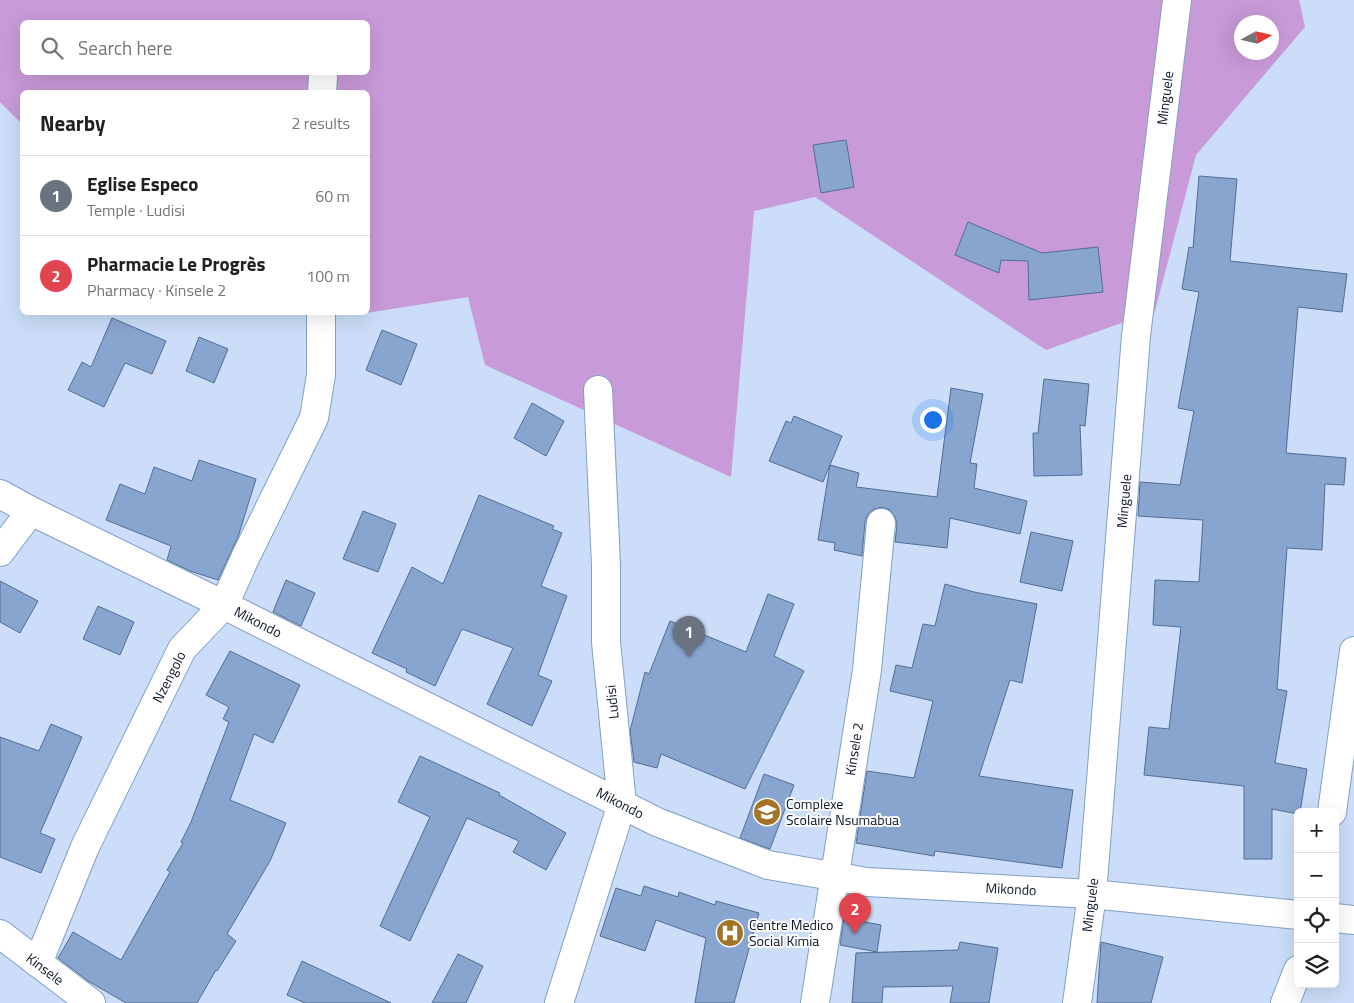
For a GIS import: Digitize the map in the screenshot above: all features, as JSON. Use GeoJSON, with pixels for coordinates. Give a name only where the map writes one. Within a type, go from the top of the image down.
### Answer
{"type":"FeatureCollection","features":[{"type":"Feature","properties":{"kind":"street","name":"Minguele"},"geometry":{"type":"LineString","coordinates":[[1077,1003],[1092,894],[1136,336],[1177,0]]}},
{"type":"Feature","properties":{"kind":"street","name":"Nzengolo"},"geometry":{"type":"LineString","coordinates":[[38,964],[85,846],[182,649],[224,605],[314,418],[321,375],[321,315]]}},
{"type":"Feature","properties":{"kind":"street","name":"Ludisi"},"geometry":{"type":"LineString","coordinates":[[559,1003],[622,804],[606,642],[606,565],[598,390]]}},
{"type":"Feature","properties":{"kind":"street","name":"Mikondo"},"geometry":{"type":"LineString","coordinates":[[0,494],[657,822],[768,865],[867,882],[1092,894],[1294,914]]}},
{"type":"Feature","properties":{"kind":"street"},"geometry":{"type":"LineString","coordinates":[[0,552],[31,511]]}},
{"type":"Feature","properties":{"kind":"street","name":"Kinsele 2"},"geometry":{"type":"LineString","coordinates":[[815,1003],[866,670],[881,523]]}},
{"type":"Feature","properties":{"kind":"street"},"geometry":{"type":"LineString","coordinates":[[1333,808],[1354,651]]}},
{"type":"Feature","properties":{"kind":"street"},"geometry":{"type":"LineString","coordinates":[[1339,918],[1354,920]]}},
{"type":"Feature","properties":{"kind":"street","name":"Kinsele"},"geometry":{"type":"LineString","coordinates":[[0,934],[90,1003]]}},
{"type":"Feature","properties":{"kind":"street"},"geometry":{"type":"LineString","coordinates":[[1285,1003],[1294,980]]}},
{"type":"Feature","properties":{"kind":"shaded area"},"geometry":{"type":"Polygon","coordinates":[[[0,0],[1299,0],[1305,27],[1279,58],[1279,15],[1234,15],[1234,60],[1277,60],[1196,155],[1155,311],[1046,350],[815,197],[754,211],[731,477],[485,365],[468,297],[370,312],[370,90],[20,90],[20,122],[0,102],[0,0]]]}},
{"type":"Feature","properties":{"kind":"building"},"geometry":{"type":"Polygon","coordinates":[[[846,140],[854,187],[821,193],[813,145],[846,140]]]}},
{"type":"Feature","properties":{"kind":"building"},"geometry":{"type":"Polygon","coordinates":[[[1199,176],[1237,179],[1230,261],[1347,274],[1342,312],[1298,307],[1286,453],[1346,458],[1344,485],[1325,484],[1322,550],[1287,548],[1277,689],[1287,691],[1275,763],[1307,769],[1301,808],[1294,808],[1294,813],[1272,809],[1272,859],[1244,859],[1244,786],[1144,775],[1149,727],[1169,729],[1181,627],[1153,625],[1155,580],[1199,582],[1203,520],[1138,516],[1140,482],[1180,485],[1194,411],[1178,408],[1199,292],[1182,289],[1189,247],[1193,248],[1199,176]]]}},
{"type":"Feature","properties":{"kind":"building"},"geometry":{"type":"Polygon","coordinates":[[[968,222],[1042,253],[1098,247],[1103,292],[1029,300],[1028,261],[1001,260],[999,273],[955,255],[968,222]]]}},
{"type":"Feature","properties":{"kind":"building"},"geometry":{"type":"Polygon","coordinates":[[[112,318],[166,341],[152,374],[125,363],[104,407],[68,390],[82,362],[91,367],[112,318]]]}},
{"type":"Feature","properties":{"kind":"building"},"geometry":{"type":"Polygon","coordinates":[[[382,330],[417,344],[401,385],[366,370],[382,330]]]}},
{"type":"Feature","properties":{"kind":"building"},"geometry":{"type":"Polygon","coordinates":[[[199,337],[228,349],[214,383],[186,371],[199,337]]]}},
{"type":"Feature","properties":{"kind":"building"},"geometry":{"type":"Polygon","coordinates":[[[1044,379],[1089,384],[1085,426],[1080,425],[1082,475],[1034,476],[1033,433],[1038,433],[1044,379]]]}},
{"type":"Feature","properties":{"kind":"building"},"geometry":{"type":"Polygon","coordinates":[[[951,388],[983,394],[970,463],[977,464],[974,488],[1027,501],[1020,534],[950,518],[947,548],[895,542],[897,524],[895,517],[890,510],[882,507],[874,509],[868,514],[865,522],[862,556],[834,550],[835,543],[818,540],[830,465],[859,473],[856,487],[937,497],[951,388]]]}},
{"type":"Feature","properties":{"kind":"building"},"geometry":{"type":"Polygon","coordinates":[[[532,403],[564,421],[546,456],[514,438],[532,403]]]}},
{"type":"Feature","properties":{"kind":"building"},"geometry":{"type":"Polygon","coordinates":[[[794,416],[842,436],[823,482],[769,461],[786,421],[791,423],[794,416]]]}},
{"type":"Feature","properties":{"kind":"building"},"geometry":{"type":"Polygon","coordinates":[[[199,460],[256,479],[238,537],[218,580],[190,571],[167,560],[171,546],[106,520],[120,484],[145,494],[154,467],[192,481],[199,460]]]}},
{"type":"Feature","properties":{"kind":"building"},"geometry":{"type":"Polygon","coordinates":[[[479,495],[554,526],[552,529],[562,533],[541,586],[567,596],[538,675],[552,681],[532,726],[487,704],[513,648],[462,629],[435,686],[406,672],[407,669],[372,653],[412,567],[443,584],[479,495]]]}},
{"type":"Feature","properties":{"kind":"building"},"geometry":{"type":"Polygon","coordinates":[[[363,511],[396,524],[378,572],[343,559],[363,511]]]}},
{"type":"Feature","properties":{"kind":"building"},"geometry":{"type":"Polygon","coordinates":[[[1031,532],[1073,541],[1062,591],[1020,582],[1031,532]]]}},
{"type":"Feature","properties":{"kind":"building"},"geometry":{"type":"Polygon","coordinates":[[[286,580],[315,593],[301,626],[273,612],[286,580]]]}},
{"type":"Feature","properties":{"kind":"building"},"geometry":{"type":"Polygon","coordinates":[[[0,581],[38,601],[20,633],[0,622],[0,581]]]}},
{"type":"Feature","properties":{"kind":"building"},"geometry":{"type":"Polygon","coordinates":[[[945,584],[974,592],[1037,604],[1022,683],[1010,680],[979,776],[1073,790],[1062,868],[935,851],[934,856],[856,843],[867,771],[914,778],[933,701],[890,691],[896,665],[912,668],[923,624],[935,626],[945,584]]]}},
{"type":"Feature","properties":{"kind":"building"},"geometry":{"type":"Polygon","coordinates":[[[768,594],[794,604],[774,656],[804,671],[745,789],[661,754],[657,768],[634,762],[630,731],[645,672],[649,674],[670,621],[746,652],[768,594]]]}},
{"type":"Feature","properties":{"kind":"building"},"geometry":{"type":"Polygon","coordinates":[[[98,606],[134,622],[120,655],[83,639],[98,606]]]}},
{"type":"Feature","properties":{"kind":"building"},"geometry":{"type":"Polygon","coordinates":[[[230,651],[300,685],[273,743],[254,734],[230,800],[286,823],[270,861],[227,934],[236,941],[197,1003],[126,1003],[88,981],[58,958],[73,932],[121,960],[170,872],[167,870],[183,843],[181,842],[191,822],[229,722],[223,719],[229,707],[206,695],[230,651]]]}},
{"type":"Feature","properties":{"kind":"building"},"geometry":{"type":"Polygon","coordinates":[[[51,724],[82,737],[40,833],[55,839],[41,873],[0,857],[0,737],[39,751],[51,724]]]}},
{"type":"Feature","properties":{"kind":"building"},"geometry":{"type":"Polygon","coordinates":[[[420,756],[500,793],[499,795],[566,833],[546,870],[513,852],[519,841],[467,818],[410,941],[380,926],[430,817],[398,802],[420,756]]]}},
{"type":"Feature","properties":{"kind":"building","name":"Complexe Scolaire Nsumabua"},"geometry":{"type":"Polygon","coordinates":[[[764,774],[794,785],[770,849],[740,838],[764,774]]]}},
{"type":"Feature","properties":{"kind":"building"},"geometry":{"type":"Polygon","coordinates":[[[644,886],[678,897],[679,892],[715,905],[716,901],[759,913],[734,1003],[695,1003],[706,938],[656,920],[645,951],[600,936],[616,888],[641,896],[644,886]]]}},
{"type":"Feature","properties":{"kind":"building"},"geometry":{"type":"Polygon","coordinates":[[[844,918],[881,925],[877,952],[840,945],[844,918]]]}},
{"type":"Feature","properties":{"kind":"building"},"geometry":{"type":"Polygon","coordinates":[[[960,942],[998,948],[989,1003],[950,1003],[953,986],[883,987],[882,1003],[852,1003],[856,953],[958,950],[960,942]]]}},
{"type":"Feature","properties":{"kind":"building"},"geometry":{"type":"Polygon","coordinates":[[[1101,942],[1163,957],[1151,1003],[1097,1003],[1101,942]]]}},
{"type":"Feature","properties":{"kind":"building"},"geometry":{"type":"Polygon","coordinates":[[[458,954],[483,966],[466,1003],[432,1003],[458,954]]]}},
{"type":"Feature","properties":{"kind":"building"},"geometry":{"type":"Polygon","coordinates":[[[302,961],[391,1003],[305,1003],[287,995],[302,961]]]}},
{"type":"Feature","properties":{"kind":"place","name":"Eglise Especo"},"geometry":{"type":"Point","coordinates":[689,657]}},
{"type":"Feature","properties":{"kind":"place","name":"Complexe Scolaire Nsumabua"},"geometry":{"type":"Point","coordinates":[767,812]}},
{"type":"Feature","properties":{"kind":"place","name":"Centre Medico Social Kimia"},"geometry":{"type":"Point","coordinates":[730,933]}},
{"type":"Feature","properties":{"kind":"place","name":"Pharmacie Le Progrès"},"geometry":{"type":"Point","coordinates":[855,934]}}]}
